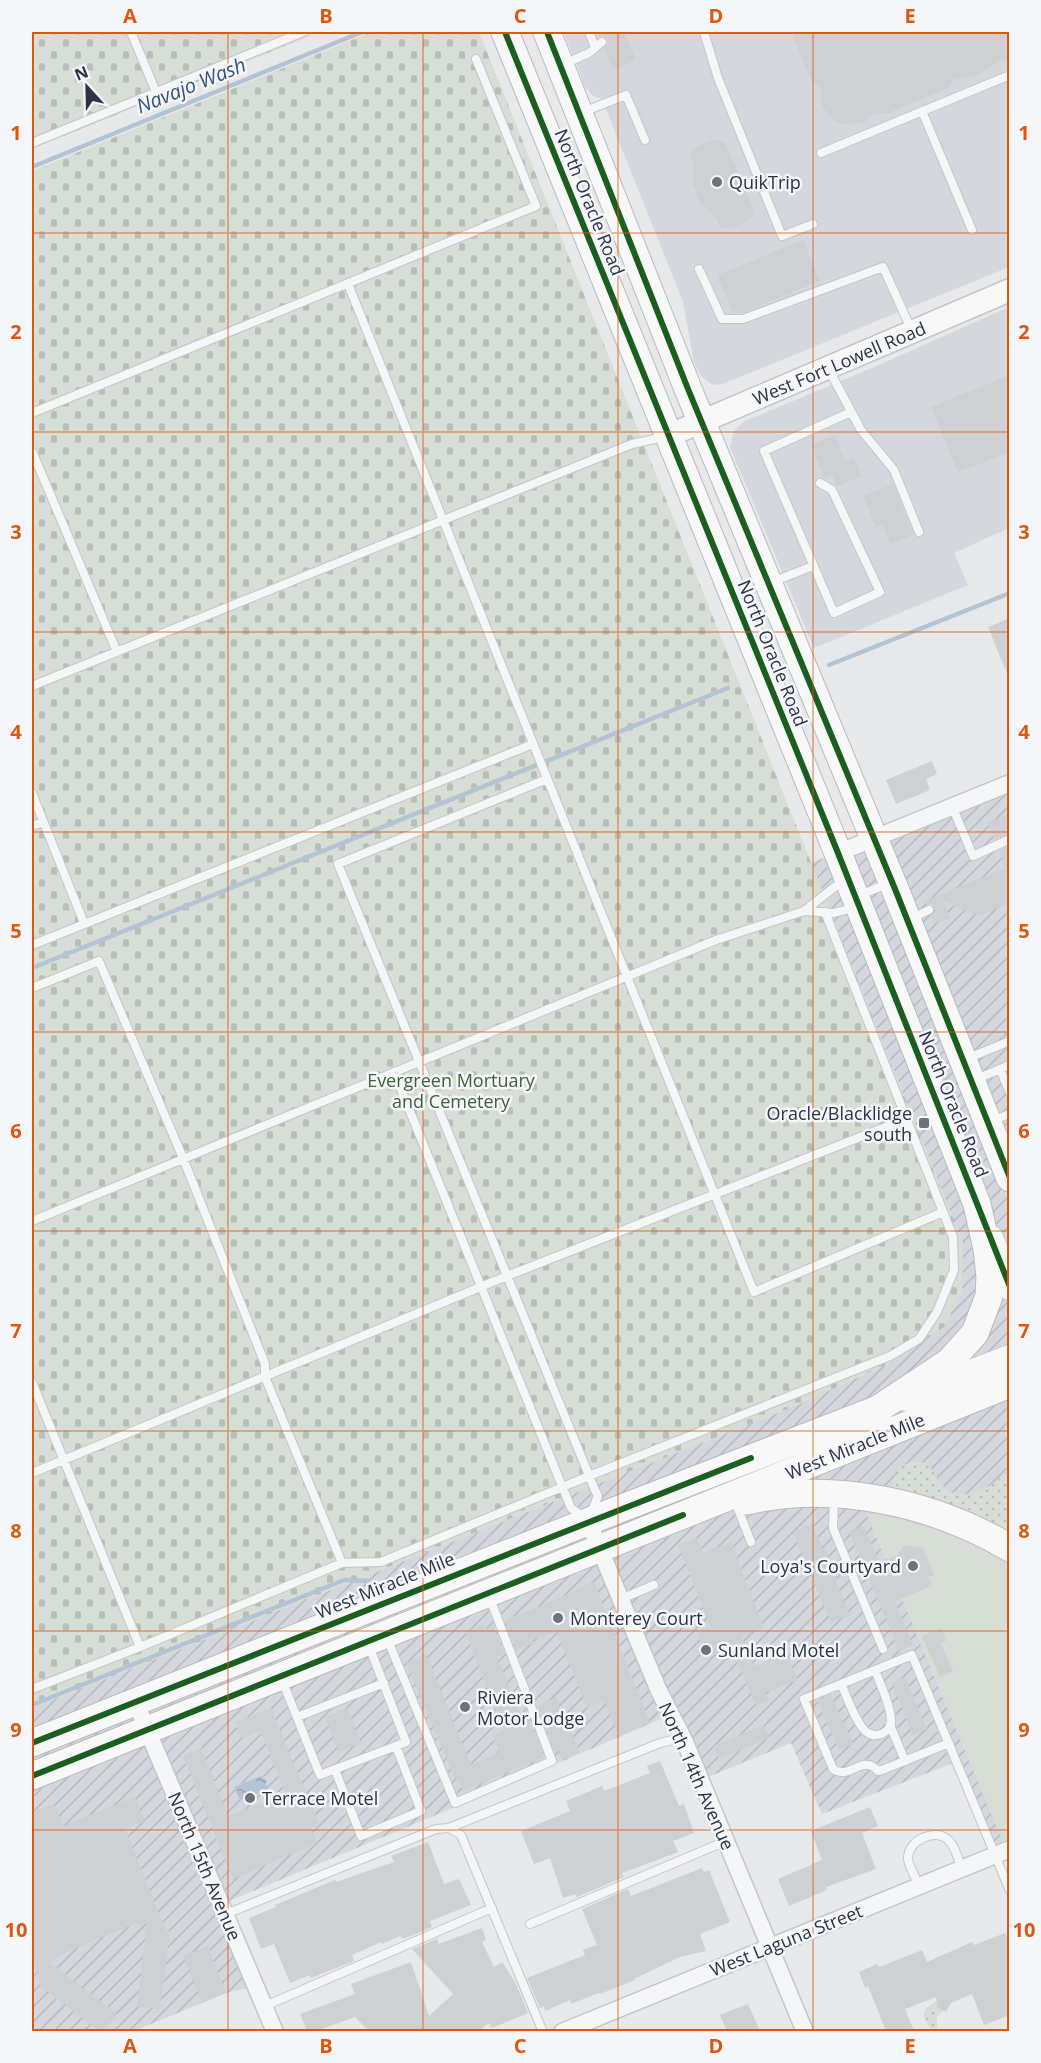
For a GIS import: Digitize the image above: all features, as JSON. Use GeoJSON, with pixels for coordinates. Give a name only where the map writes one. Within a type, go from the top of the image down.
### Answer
{"type":"FeatureCollection","features":[{"type":"Feature","properties":{"kind":"highway","name":"North Oracle Road"},"geometry":{"type":"LineString","coordinates":[[505,32],[850,883],[977,1204]]}},
{"type":"Feature","properties":{"kind":"highway","name":"North Oracle Road"},"geometry":{"type":"LineString","coordinates":[[547,32],[702,421],[893,882],[918,915],[967,1070],[999,1118],[1010,1178]]}},
{"type":"Feature","properties":{"kind":"highway"},"geometry":{"type":"LineString","coordinates":[[878,1409],[949,1362],[975,1333],[989,1296],[990,1276],[987,1249],[977,1204]]}},
{"type":"Feature","properties":{"kind":"highway","name":"West Miracle Mile"},"geometry":{"type":"LineString","coordinates":[[32,1776],[1010,1384]]}},
{"type":"Feature","properties":{"kind":"highway","name":"West Miracle Mile"},"geometry":{"type":"LineString","coordinates":[[32,1743],[588,1521],[878,1409]]}},
{"type":"Feature","properties":{"kind":"highway"},"geometry":{"type":"LineString","coordinates":[[683,1515],[784,1495],[835,1495],[878,1500],[923,1510],[968,1526],[1010,1548]]}},
{"type":"Feature","properties":{"kind":"main road","name":"West Fort Lowell Road"},"geometry":{"type":"LineString","coordinates":[[668,436],[1010,290]]}},
{"type":"Feature","properties":{"kind":"main road","name":"North Oracle Road"},"geometry":{"type":"LineString","coordinates":[[977,1204],[1010,1287]]}},
{"type":"Feature","properties":{"kind":"main road","name":"West Miracle Mile"},"geometry":{"type":"LineString","coordinates":[[878,1409],[1010,1358]]}},
{"type":"Feature","properties":{"kind":"street"},"geometry":{"type":"LineString","coordinates":[[850,883],[875,838],[1010,783]]}},
{"type":"Feature","properties":{"kind":"street","name":"North 14th Avenue"},"geometry":{"type":"LineString","coordinates":[[588,1521],[659,1691],[685,1742],[805,2031]]}},
{"type":"Feature","properties":{"kind":"street","name":"North 15th Avenue"},"geometry":{"type":"LineString","coordinates":[[135,1701],[275,2031]]}},
{"type":"Feature","properties":{"kind":"street","name":"West Laguna Street"},"geometry":{"type":"LineString","coordinates":[[570,2030],[1002,1852]]}},
{"type":"Feature","properties":{"kind":"lane"},"geometry":{"type":"LineString","coordinates":[[131,32],[156,92]]}},
{"type":"Feature","properties":{"kind":"lane"},"geometry":{"type":"LineString","coordinates":[[32,142],[303,32]]}},
{"type":"Feature","properties":{"kind":"lane"},"geometry":{"type":"LineString","coordinates":[[560,65],[589,53],[598,44],[589,32]]}},
{"type":"Feature","properties":{"kind":"lane"},"geometry":{"type":"LineString","coordinates":[[704,32],[718,78],[782,236],[813,224]]}},
{"type":"Feature","properties":{"kind":"lane"},"geometry":{"type":"LineString","coordinates":[[32,413],[536,206],[476,59]]}},
{"type":"Feature","properties":{"kind":"lane"},"geometry":{"type":"LineString","coordinates":[[820,153],[1010,75]]}},
{"type":"Feature","properties":{"kind":"lane"},"geometry":{"type":"LineString","coordinates":[[579,113],[626,95],[645,140]]}},
{"type":"Feature","properties":{"kind":"lane"},"geometry":{"type":"LineString","coordinates":[[922,111],[972,230]]}},
{"type":"Feature","properties":{"kind":"lane"},"geometry":{"type":"LineString","coordinates":[[699,269],[722,319],[743,319],[884,267],[912,331]]}},
{"type":"Feature","properties":{"kind":"lane"},"geometry":{"type":"LineString","coordinates":[[348,284],[754,1292],[943,1212]]}},
{"type":"Feature","properties":{"kind":"lane"},"geometry":{"type":"LineString","coordinates":[[828,367],[861,430],[894,470],[919,532]]}},
{"type":"Feature","properties":{"kind":"lane"},"geometry":{"type":"LineString","coordinates":[[820,483],[832,490],[880,592],[834,613],[764,452],[851,411]]}},
{"type":"Feature","properties":{"kind":"lane"},"geometry":{"type":"LineString","coordinates":[[32,686],[632,444],[668,436]]}},
{"type":"Feature","properties":{"kind":"lane"},"geometry":{"type":"LineString","coordinates":[[32,451],[117,652]]}},
{"type":"Feature","properties":{"kind":"lane"},"geometry":{"type":"LineString","coordinates":[[769,583],[813,566]]}},
{"type":"Feature","properties":{"kind":"lane"},"geometry":{"type":"LineString","coordinates":[[32,945],[533,744]]}},
{"type":"Feature","properties":{"kind":"lane"},"geometry":{"type":"LineString","coordinates":[[394,1072],[571,1508],[588,1521],[597,1496],[421,1061],[338,864],[547,779]]}},
{"type":"Feature","properties":{"kind":"lane"},"geometry":{"type":"LineString","coordinates":[[32,793],[84,924]]}},
{"type":"Feature","properties":{"kind":"lane"},"geometry":{"type":"LineString","coordinates":[[952,806],[972,856],[1010,839]]}},
{"type":"Feature","properties":{"kind":"lane"},"geometry":{"type":"LineString","coordinates":[[32,826],[43,822]]}},
{"type":"Feature","properties":{"kind":"lane"},"geometry":{"type":"LineString","coordinates":[[32,1221],[716,940],[804,911],[850,883],[893,882]]}},
{"type":"Feature","properties":{"kind":"lane"},"geometry":{"type":"LineString","coordinates":[[804,911],[834,913],[850,883]]}},
{"type":"Feature","properties":{"kind":"lane"},"geometry":{"type":"LineString","coordinates":[[32,1689],[342,1563],[381,1562],[890,1356],[919,1339],[937,1312],[954,1270],[954,1237],[825,912]]}},
{"type":"Feature","properties":{"kind":"lane"},"geometry":{"type":"LineString","coordinates":[[32,988],[99,961],[183,1158],[265,1364],[265,1377],[342,1563]]}},
{"type":"Feature","properties":{"kind":"lane"},"geometry":{"type":"LineString","coordinates":[[967,1070],[1008,1044]]}},
{"type":"Feature","properties":{"kind":"lane"},"geometry":{"type":"LineString","coordinates":[[967,1070],[1000,1069],[1010,1065]]}},
{"type":"Feature","properties":{"kind":"lane"},"geometry":{"type":"LineString","coordinates":[[1000,1069],[1010,1094]]}},
{"type":"Feature","properties":{"kind":"lane"},"geometry":{"type":"LineString","coordinates":[[32,1473],[507,1276],[906,1119]]}},
{"type":"Feature","properties":{"kind":"lane"},"geometry":{"type":"LineString","coordinates":[[32,1382],[140,1647]]}},
{"type":"Feature","properties":{"kind":"lane"},"geometry":{"type":"LineString","coordinates":[[835,1495],[833,1528],[883,1649]]}},
{"type":"Feature","properties":{"kind":"lane"},"geometry":{"type":"LineString","coordinates":[[736,1504],[751,1542]]}},
{"type":"Feature","properties":{"kind":"lane"},"geometry":{"type":"LineString","coordinates":[[621,1599],[654,1585]]}},
{"type":"Feature","properties":{"kind":"lane"},"geometry":{"type":"LineString","coordinates":[[376,1638],[455,1803],[552,1761],[488,1593]]}},
{"type":"Feature","properties":{"kind":"lane"},"geometry":{"type":"LineString","coordinates":[[281,1677],[320,1776],[406,1742],[384,1683],[376,1638]]}},
{"type":"Feature","properties":{"kind":"lane"},"geometry":{"type":"LineString","coordinates":[[949,1743],[878,1771],[874,1765],[869,1764],[846,1772],[838,1772],[833,1769],[804,1699],[912,1655],[949,1743],[1002,1852],[1010,1891]]}},
{"type":"Feature","properties":{"kind":"lane"},"geometry":{"type":"LineString","coordinates":[[875,1670],[890,1714],[890,1725],[905,1761]]}},
{"type":"Feature","properties":{"kind":"lane"},"geometry":{"type":"LineString","coordinates":[[297,1717],[384,1683]]}},
{"type":"Feature","properties":{"kind":"lane"},"geometry":{"type":"LineString","coordinates":[[841,1684],[861,1728],[869,1734],[878,1735],[888,1730],[890,1725]]}},
{"type":"Feature","properties":{"kind":"lane"},"geometry":{"type":"LineString","coordinates":[[226,1914],[436,1829],[449,1828],[660,1743],[672,1740],[685,1742]]}},
{"type":"Feature","properties":{"kind":"lane"},"geometry":{"type":"LineString","coordinates":[[334,1770],[361,1836],[421,1811],[396,1746]]}},
{"type":"Feature","properties":{"kind":"lane"},"geometry":{"type":"LineString","coordinates":[[449,1828],[461,1835],[543,2031]]}},
{"type":"Feature","properties":{"kind":"lane"},"geometry":{"type":"LineString","coordinates":[[919,1886],[908,1858],[910,1850],[918,1841],[929,1835],[937,1834],[947,1838],[962,1869]]}},
{"type":"Feature","properties":{"kind":"lane"},"geometry":{"type":"LineString","coordinates":[[530,1924],[726,1841]]}},
{"type":"Feature","properties":{"kind":"lane"},"geometry":{"type":"LineString","coordinates":[[265,2006],[492,1908]]}},
{"type":"Feature","properties":{"kind":"shaded area"},"geometry":{"type":"Polygon","coordinates":[[[564,32],[1009,32],[1009,267],[723,384],[713,385],[701,376],[694,362],[683,302],[602,99],[592,95],[585,87],[564,32]]]}},
{"type":"Feature","properties":{"kind":"shaded area"},"geometry":{"type":"Polygon","coordinates":[[[1009,307],[1009,528],[954,553],[968,585],[814,648],[730,447],[734,431],[743,422],[1009,307]]]}},
{"type":"Feature","properties":{"kind":"shaded area"},"geometry":{"type":"Polygon","coordinates":[[[1009,783],[1009,1849],[995,1855],[956,1762],[822,1814],[791,1743],[701,1780],[670,1713],[659,1720],[448,1810],[222,1904],[256,1986],[226,1993],[134,2031],[32,2032],[32,1708],[795,1406],[890,1363],[963,1243],[811,863],[1009,783]]]}},
{"type":"Feature","properties":{"kind":"green space"},"geometry":{"type":"Polygon","coordinates":[[[32,32],[320,32],[32,149],[32,32]]]}},
{"type":"Feature","properties":{"kind":"green space","name":"Evergreen Mortuary and Cemetery"},"geometry":{"type":"Polygon","coordinates":[[[371,32],[479,32],[963,1243],[962,1293],[944,1327],[890,1363],[795,1406],[32,1708],[32,171],[371,32]]]}},
{"type":"Feature","properties":{"kind":"green space"},"geometry":{"type":"Polygon","coordinates":[[[919,1461],[932,1469],[945,1488],[953,1493],[961,1494],[970,1494],[988,1487],[1009,1470],[1009,1536],[892,1493],[898,1470],[906,1464],[919,1461]]]}},
{"type":"Feature","properties":{"kind":"green space"},"geometry":{"type":"Polygon","coordinates":[[[866,1513],[900,1516],[965,1536],[1009,1563],[1009,1849],[1006,1850],[866,1513]]]}},
{"type":"Feature","properties":{"kind":"green space"},"geometry":{"type":"Polygon","coordinates":[[[942,1995],[954,2000],[937,2017],[937,2029],[940,2031],[931,2031],[924,2017],[924,2011],[942,1995]]]}},
{"type":"Feature","properties":{"kind":"water"},"geometry":{"type":"Polygon","coordinates":[[[261,1776],[262,1779],[266,1779],[267,1790],[240,1800],[234,1787],[261,1776]]]}},
{"type":"Feature","properties":{"kind":"building"},"geometry":{"type":"Polygon","coordinates":[[[597,32],[624,32],[636,60],[613,70],[604,48],[608,45],[608,40],[605,36],[599,36],[597,32]]]}},
{"type":"Feature","properties":{"kind":"building"},"geometry":{"type":"Polygon","coordinates":[[[795,32],[1010,32],[1010,62],[1000,60],[987,70],[972,77],[955,79],[948,88],[886,114],[876,112],[861,123],[843,124],[834,121],[822,106],[822,88],[811,80],[794,39],[795,32]]]}},
{"type":"Feature","properties":{"kind":"building","name":"QuikTrip"},"geometry":{"type":"Polygon","coordinates":[[[714,140],[725,142],[755,213],[745,222],[732,228],[721,228],[717,219],[700,203],[693,185],[693,162],[690,154],[697,146],[714,140]]]}},
{"type":"Feature","properties":{"kind":"building","name":"QuikTrip"},"geometry":{"type":"Polygon","coordinates":[[[803,240],[820,281],[742,313],[733,313],[718,275],[803,240]]]}},
{"type":"Feature","properties":{"kind":"building"},"geometry":{"type":"Polygon","coordinates":[[[1010,375],[1010,452],[958,472],[931,407],[1010,375]]]}},
{"type":"Feature","properties":{"kind":"building"},"geometry":{"type":"Polygon","coordinates":[[[835,435],[845,462],[854,458],[862,476],[837,486],[832,475],[825,478],[811,445],[835,435]]]}},
{"type":"Feature","properties":{"kind":"building"},"geometry":{"type":"Polygon","coordinates":[[[893,484],[913,535],[890,544],[882,524],[876,527],[863,496],[893,484]]]}},
{"type":"Feature","properties":{"kind":"building"},"geometry":{"type":"Polygon","coordinates":[[[1010,618],[1010,677],[1009,678],[988,627],[1010,618]]]}},
{"type":"Feature","properties":{"kind":"building"},"geometry":{"type":"Polygon","coordinates":[[[932,761],[937,774],[926,779],[930,790],[896,804],[886,780],[932,761]]]}},
{"type":"Feature","properties":{"kind":"building"},"geometry":{"type":"Polygon","coordinates":[[[1010,814],[1010,833],[994,839],[988,822],[1010,814]]]}},
{"type":"Feature","properties":{"kind":"building"},"geometry":{"type":"Polygon","coordinates":[[[1010,846],[1010,903],[978,916],[943,901],[950,918],[934,924],[931,916],[935,913],[935,908],[932,904],[926,904],[925,901],[1006,868],[999,851],[1010,846]]]}},
{"type":"Feature","properties":{"kind":"building"},"geometry":{"type":"Polygon","coordinates":[[[812,1524],[838,1579],[835,1580],[850,1615],[831,1623],[793,1532],[812,1524]]]}},
{"type":"Feature","properties":{"kind":"building"},"geometry":{"type":"Polygon","coordinates":[[[864,1526],[879,1562],[897,1555],[904,1545],[923,1548],[934,1575],[928,1577],[932,1586],[895,1601],[913,1645],[899,1651],[849,1532],[864,1526]]]}},
{"type":"Feature","properties":{"kind":"building"},"geometry":{"type":"Polygon","coordinates":[[[697,1538],[703,1553],[731,1542],[764,1628],[741,1636],[754,1667],[786,1653],[798,1680],[765,1693],[768,1701],[756,1706],[731,1646],[707,1656],[697,1631],[710,1626],[678,1545],[697,1538]]]}},
{"type":"Feature","properties":{"kind":"building"},"geometry":{"type":"Polygon","coordinates":[[[594,1582],[650,1723],[619,1736],[604,1700],[587,1708],[557,1632],[532,1640],[534,1643],[516,1650],[505,1620],[594,1582]]]}},
{"type":"Feature","properties":{"kind":"building"},"geometry":{"type":"Polygon","coordinates":[[[483,1624],[485,1629],[493,1625],[504,1654],[497,1657],[520,1714],[526,1711],[544,1757],[463,1791],[454,1777],[406,1663],[426,1654],[471,1765],[499,1752],[492,1735],[504,1730],[465,1632],[483,1624]]]}},
{"type":"Feature","properties":{"kind":"building"},"geometry":{"type":"Polygon","coordinates":[[[941,1628],[946,1641],[941,1643],[953,1671],[940,1677],[922,1636],[941,1628]]]}},
{"type":"Feature","properties":{"kind":"building"},"geometry":{"type":"Polygon","coordinates":[[[905,1677],[927,1729],[913,1735],[892,1683],[905,1677]]]}},
{"type":"Feature","properties":{"kind":"building"},"geometry":{"type":"Polygon","coordinates":[[[831,1695],[853,1744],[839,1750],[817,1700],[831,1695]]]}},
{"type":"Feature","properties":{"kind":"building"},"geometry":{"type":"Polygon","coordinates":[[[556,1697],[580,1752],[562,1760],[558,1750],[555,1752],[538,1706],[556,1697]]]}},
{"type":"Feature","properties":{"kind":"building"},"geometry":{"type":"Polygon","coordinates":[[[271,1708],[319,1824],[311,1828],[317,1843],[233,1879],[183,1756],[201,1748],[228,1816],[286,1794],[260,1731],[242,1738],[235,1722],[271,1708]]]}},
{"type":"Feature","properties":{"kind":"building"},"geometry":{"type":"Polygon","coordinates":[[[347,1708],[361,1743],[339,1752],[325,1717],[347,1708]]]}},
{"type":"Feature","properties":{"kind":"building"},"geometry":{"type":"Polygon","coordinates":[[[764,1725],[769,1738],[719,1759],[713,1746],[764,1725]]]}},
{"type":"Feature","properties":{"kind":"building"},"geometry":{"type":"Polygon","coordinates":[[[660,1761],[679,1806],[684,1804],[694,1833],[673,1841],[678,1852],[622,1873],[624,1877],[577,1897],[575,1894],[563,1898],[550,1858],[534,1864],[521,1831],[570,1811],[566,1801],[602,1786],[604,1791],[650,1773],[647,1766],[660,1761]]]}},
{"type":"Feature","properties":{"kind":"building"},"geometry":{"type":"Polygon","coordinates":[[[135,1797],[145,1821],[125,1829],[166,1930],[170,1931],[160,2009],[137,2007],[147,1922],[139,1926],[137,1923],[57,1956],[58,1958],[49,1962],[117,2014],[104,2031],[99,2031],[39,1985],[41,1983],[32,1959],[32,1812],[54,1804],[63,1826],[135,1797]]]}},
{"type":"Feature","properties":{"kind":"building"},"geometry":{"type":"Polygon","coordinates":[[[870,1807],[878,1826],[862,1833],[876,1869],[826,1887],[827,1890],[789,1906],[778,1879],[822,1860],[811,1831],[870,1807]]]}},
{"type":"Feature","properties":{"kind":"building"},"geometry":{"type":"Polygon","coordinates":[[[428,1842],[444,1884],[459,1879],[471,1905],[430,1921],[432,1927],[403,1939],[400,1936],[382,1944],[381,1942],[352,1955],[354,1961],[311,1978],[310,1975],[290,1983],[274,1944],[261,1949],[249,1918],[335,1880],[336,1882],[394,1862],[391,1856],[428,1842]]]}},
{"type":"Feature","properties":{"kind":"building"},"geometry":{"type":"Polygon","coordinates":[[[702,1868],[704,1872],[709,1870],[730,1922],[700,1934],[706,1951],[680,1957],[635,1980],[571,2004],[570,2000],[545,2011],[544,2006],[540,2008],[527,1978],[585,1955],[583,1950],[597,1945],[582,1909],[628,1889],[631,1896],[702,1868]]]}},
{"type":"Feature","properties":{"kind":"building"},"geometry":{"type":"Polygon","coordinates":[[[482,1928],[486,1940],[482,1942],[494,1967],[502,1962],[515,1982],[528,2013],[492,2028],[489,2023],[479,2031],[369,2031],[355,2017],[316,2031],[307,2031],[300,2014],[355,1994],[351,1984],[411,1962],[429,2016],[453,1994],[412,1949],[437,1939],[439,1944],[482,1928]]]}},
{"type":"Feature","properties":{"kind":"building"},"geometry":{"type":"Polygon","coordinates":[[[1005,1933],[1010,1945],[1010,2015],[984,2025],[972,1994],[951,2003],[946,2012],[938,2008],[936,1997],[905,2009],[914,2031],[886,2031],[868,1986],[865,1988],[859,1972],[877,1964],[879,1967],[922,1950],[927,1962],[972,1942],[974,1945],[1005,1933]]]}},
{"type":"Feature","properties":{"kind":"building"},"geometry":{"type":"Polygon","coordinates":[[[208,1946],[226,1993],[202,2003],[183,1956],[208,1946]]]}},
{"type":"Feature","properties":{"kind":"building"},"geometry":{"type":"Polygon","coordinates":[[[748,2004],[760,2031],[727,2031],[720,2015],[748,2004]]]}},
{"type":"Feature","properties":{"kind":"waterway","name":"Navajo Wash"},"geometry":{"type":"LineString","coordinates":[[32,167],[362,32]]}},
{"type":"Feature","properties":{"kind":"waterway"},"geometry":{"type":"LineString","coordinates":[[829,665],[1010,593]]}},
{"type":"Feature","properties":{"kind":"waterway"},"geometry":{"type":"LineString","coordinates":[[32,968],[728,688]]}},
{"type":"Feature","properties":{"kind":"waterway"},"geometry":{"type":"LineString","coordinates":[[32,1705],[344,1580],[368,1581]]}},
{"type":"Feature","properties":{"kind":"cycle path"},"geometry":{"type":"LineString","coordinates":[[505,32],[838,853],[1010,1287]]}},
{"type":"Feature","properties":{"kind":"cycle path"},"geometry":{"type":"LineString","coordinates":[[547,32],[688,389],[895,889],[1010,1178]]}},
{"type":"Feature","properties":{"kind":"cycle path"},"geometry":{"type":"LineString","coordinates":[[32,1743],[751,1458]]}},
{"type":"Feature","properties":{"kind":"cycle path"},"geometry":{"type":"LineString","coordinates":[[32,1776],[683,1515]]}},
{"type":"Feature","properties":{"kind":"place","name":"QuikTrip"},"geometry":{"type":"Point","coordinates":[717,182]}},
{"type":"Feature","properties":{"kind":"place","name":"Oracle/Blacklidge south"},"geometry":{"type":"Point","coordinates":[924,1123]}},
{"type":"Feature","properties":{"kind":"place","name":"Loya's Courtyard"},"geometry":{"type":"Point","coordinates":[913,1566]}},
{"type":"Feature","properties":{"kind":"place","name":"Monterey Court"},"geometry":{"type":"Point","coordinates":[558,1618]}},
{"type":"Feature","properties":{"kind":"place","name":"Sunland Motel"},"geometry":{"type":"Point","coordinates":[706,1650]}},
{"type":"Feature","properties":{"kind":"place","name":"Riviera Motor Lodge"},"geometry":{"type":"Point","coordinates":[465,1707]}},
{"type":"Feature","properties":{"kind":"place","name":"Terrace Motel"},"geometry":{"type":"Point","coordinates":[250,1798]}}]}
